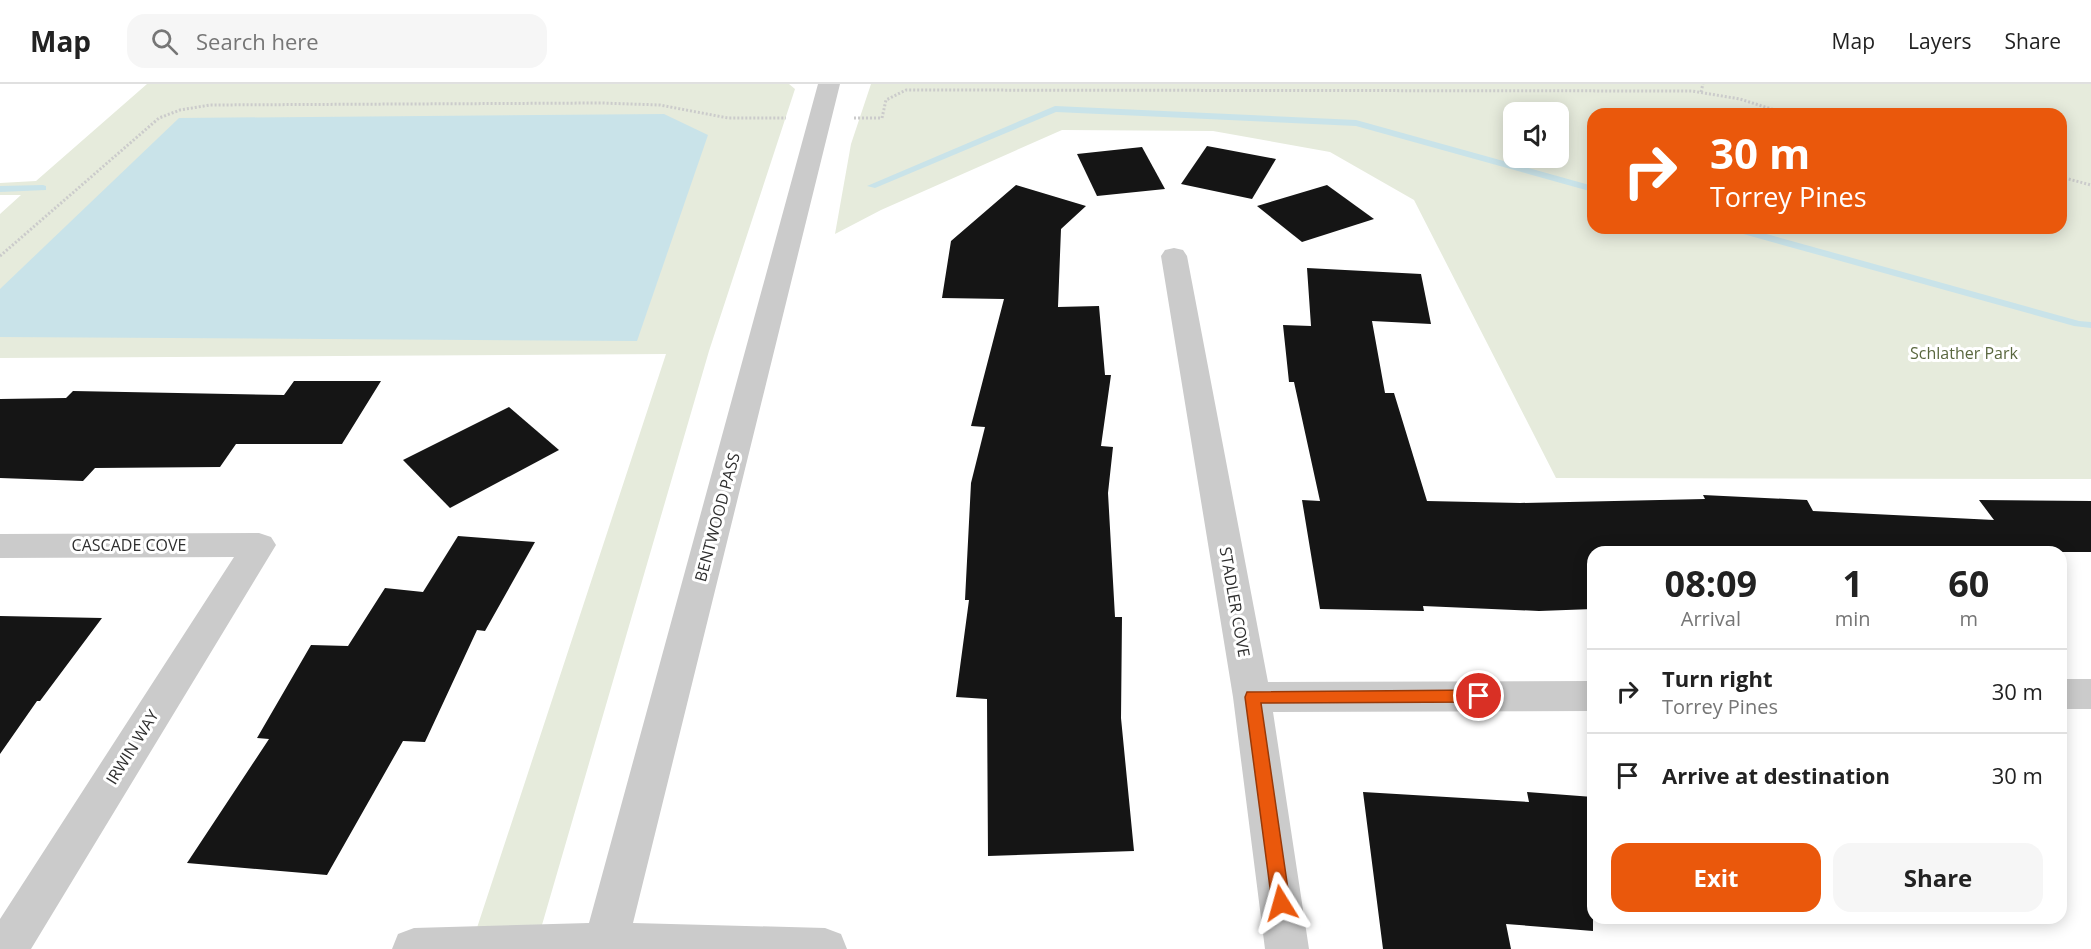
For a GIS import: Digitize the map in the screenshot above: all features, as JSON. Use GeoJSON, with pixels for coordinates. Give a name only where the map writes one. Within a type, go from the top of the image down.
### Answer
{"type":"FeatureCollection","features":[{"type":"Feature","properties":{"kind":"street","name":"BENTWOOD PASS"},"geometry":{"type":"LineString","coordinates":[[605,946],[829,84]]}},
{"type":"Feature","properties":{"kind":"street","name":"STADLER COVE"},"geometry":{"type":"LineString","coordinates":[[1174,256],[1252,697],[1287,949]]}},
{"type":"Feature","properties":{"kind":"street","name":"CASCADE COVE"},"geometry":{"type":"LineString","coordinates":[[0,546],[259,545]]}},
{"type":"Feature","properties":{"kind":"street","name":"IRWIN WAY"},"geometry":{"type":"LineString","coordinates":[[6,949],[259,545]]}},
{"type":"Feature","properties":{"kind":"street"},"geometry":{"type":"LineString","coordinates":[[2067,694],[2091,694]]}},
{"type":"Feature","properties":{"kind":"street"},"geometry":{"type":"LineString","coordinates":[[1252,697],[1587,696]]}},
{"type":"Feature","properties":{"kind":"street"},"geometry":{"type":"LineString","coordinates":[[414,949],[605,946],[825,949]]}},
{"type":"Feature","properties":{"kind":"path"},"geometry":{"type":"LineString","coordinates":[[1701,92],[1703,84]]}},
{"type":"Feature","properties":{"kind":"path"},"geometry":{"type":"LineString","coordinates":[[0,256],[159,118],[180,110],[210,105],[601,103],[660,105],[728,118],[882,118],[886,100],[906,90],[1701,92],[1747,99],[1771,108]]}},
{"type":"Feature","properties":{"kind":"path"},"geometry":{"type":"LineString","coordinates":[[2067,179],[2091,185]]}},
{"type":"Feature","properties":{"kind":"green space"},"geometry":{"type":"Polygon","coordinates":[[[147,84],[789,84],[795,89],[709,351],[535,949],[470,949],[666,354],[0,358],[0,214],[21,195],[0,195],[0,183],[36,181],[147,84]]]}},
{"type":"Feature","properties":{"kind":"green space","name":"Schlather Park"},"geometry":{"type":"Polygon","coordinates":[[[871,84],[2091,84],[2091,479],[1556,478],[1414,200],[1330,152],[1213,131],[1062,130],[881,210],[835,234],[851,144],[871,84]]]}},
{"type":"Feature","properties":{"kind":"water"},"geometry":{"type":"Polygon","coordinates":[[[664,114],[708,135],[637,341],[0,337],[0,289],[179,118],[664,114]]]}},
{"type":"Feature","properties":{"kind":"building"},"geometry":{"type":"Polygon","coordinates":[[[1207,146],[1276,159],[1252,199],[1181,184],[1207,146]]]}},
{"type":"Feature","properties":{"kind":"building"},"geometry":{"type":"Polygon","coordinates":[[[1142,147],[1165,189],[1097,196],[1077,154],[1142,147]]]}},
{"type":"Feature","properties":{"kind":"building"},"geometry":{"type":"Polygon","coordinates":[[[1016,185],[1086,206],[1061,229],[1058,307],[1099,306],[1105,375],[1111,375],[1101,446],[1113,447],[1108,493],[1115,617],[1122,617],[1121,718],[1134,851],[988,856],[987,699],[956,697],[969,600],[965,600],[971,483],[985,427],[971,426],[1004,299],[942,298],[951,241],[1016,185]]]}},
{"type":"Feature","properties":{"kind":"building"},"geometry":{"type":"Polygon","coordinates":[[[1327,185],[1374,219],[1302,242],[1257,206],[1327,185]]]}},
{"type":"Feature","properties":{"kind":"building"},"geometry":{"type":"Polygon","coordinates":[[[1307,268],[1421,274],[1431,324],[1372,321],[1385,393],[1394,393],[1427,501],[1520,503],[1705,499],[1703,495],[1807,500],[1813,511],[1994,520],[1979,500],[2091,501],[2091,552],[2067,552],[2067,546],[1587,546],[1587,609],[1539,611],[1423,606],[1424,611],[1320,609],[1302,500],[1320,501],[1294,382],[1289,382],[1283,325],[1311,326],[1307,268]]]}},
{"type":"Feature","properties":{"kind":"building"},"geometry":{"type":"Polygon","coordinates":[[[294,381],[381,381],[342,444],[236,444],[220,467],[95,468],[83,481],[0,478],[0,399],[66,398],[73,391],[284,395],[294,381]]]}},
{"type":"Feature","properties":{"kind":"building"},"geometry":{"type":"Polygon","coordinates":[[[509,407],[559,450],[450,508],[403,460],[509,407]]]}},
{"type":"Feature","properties":{"kind":"building"},"geometry":{"type":"Polygon","coordinates":[[[458,536],[535,542],[485,631],[477,630],[425,742],[403,741],[327,875],[187,863],[269,739],[257,738],[311,645],[348,646],[385,588],[423,592],[458,536]]]}},
{"type":"Feature","properties":{"kind":"building"},"geometry":{"type":"Polygon","coordinates":[[[0,616],[102,618],[40,701],[37,701],[0,754],[0,616]]]}},
{"type":"Feature","properties":{"kind":"building"},"geometry":{"type":"Polygon","coordinates":[[[1363,792],[1529,802],[1527,792],[1587,797],[1587,924],[1593,924],[1593,931],[1506,924],[1511,949],[1383,949],[1363,792]]]}},
{"type":"Feature","properties":{"kind":"waterway"},"geometry":{"type":"LineString","coordinates":[[872,186],[1055,109],[1356,123],[1587,187]]}},
{"type":"Feature","properties":{"kind":"waterway"},"geometry":{"type":"LineString","coordinates":[[0,189],[43,188]]}},
{"type":"Feature","properties":{"kind":"waterway"},"geometry":{"type":"LineString","coordinates":[[1755,234],[2078,324],[2091,325]]}},
{"type":"Feature","properties":{"kind":"route"},"geometry":{"type":"LineString","coordinates":[[1281,903],[1252,697],[1479,696]]}}]}
